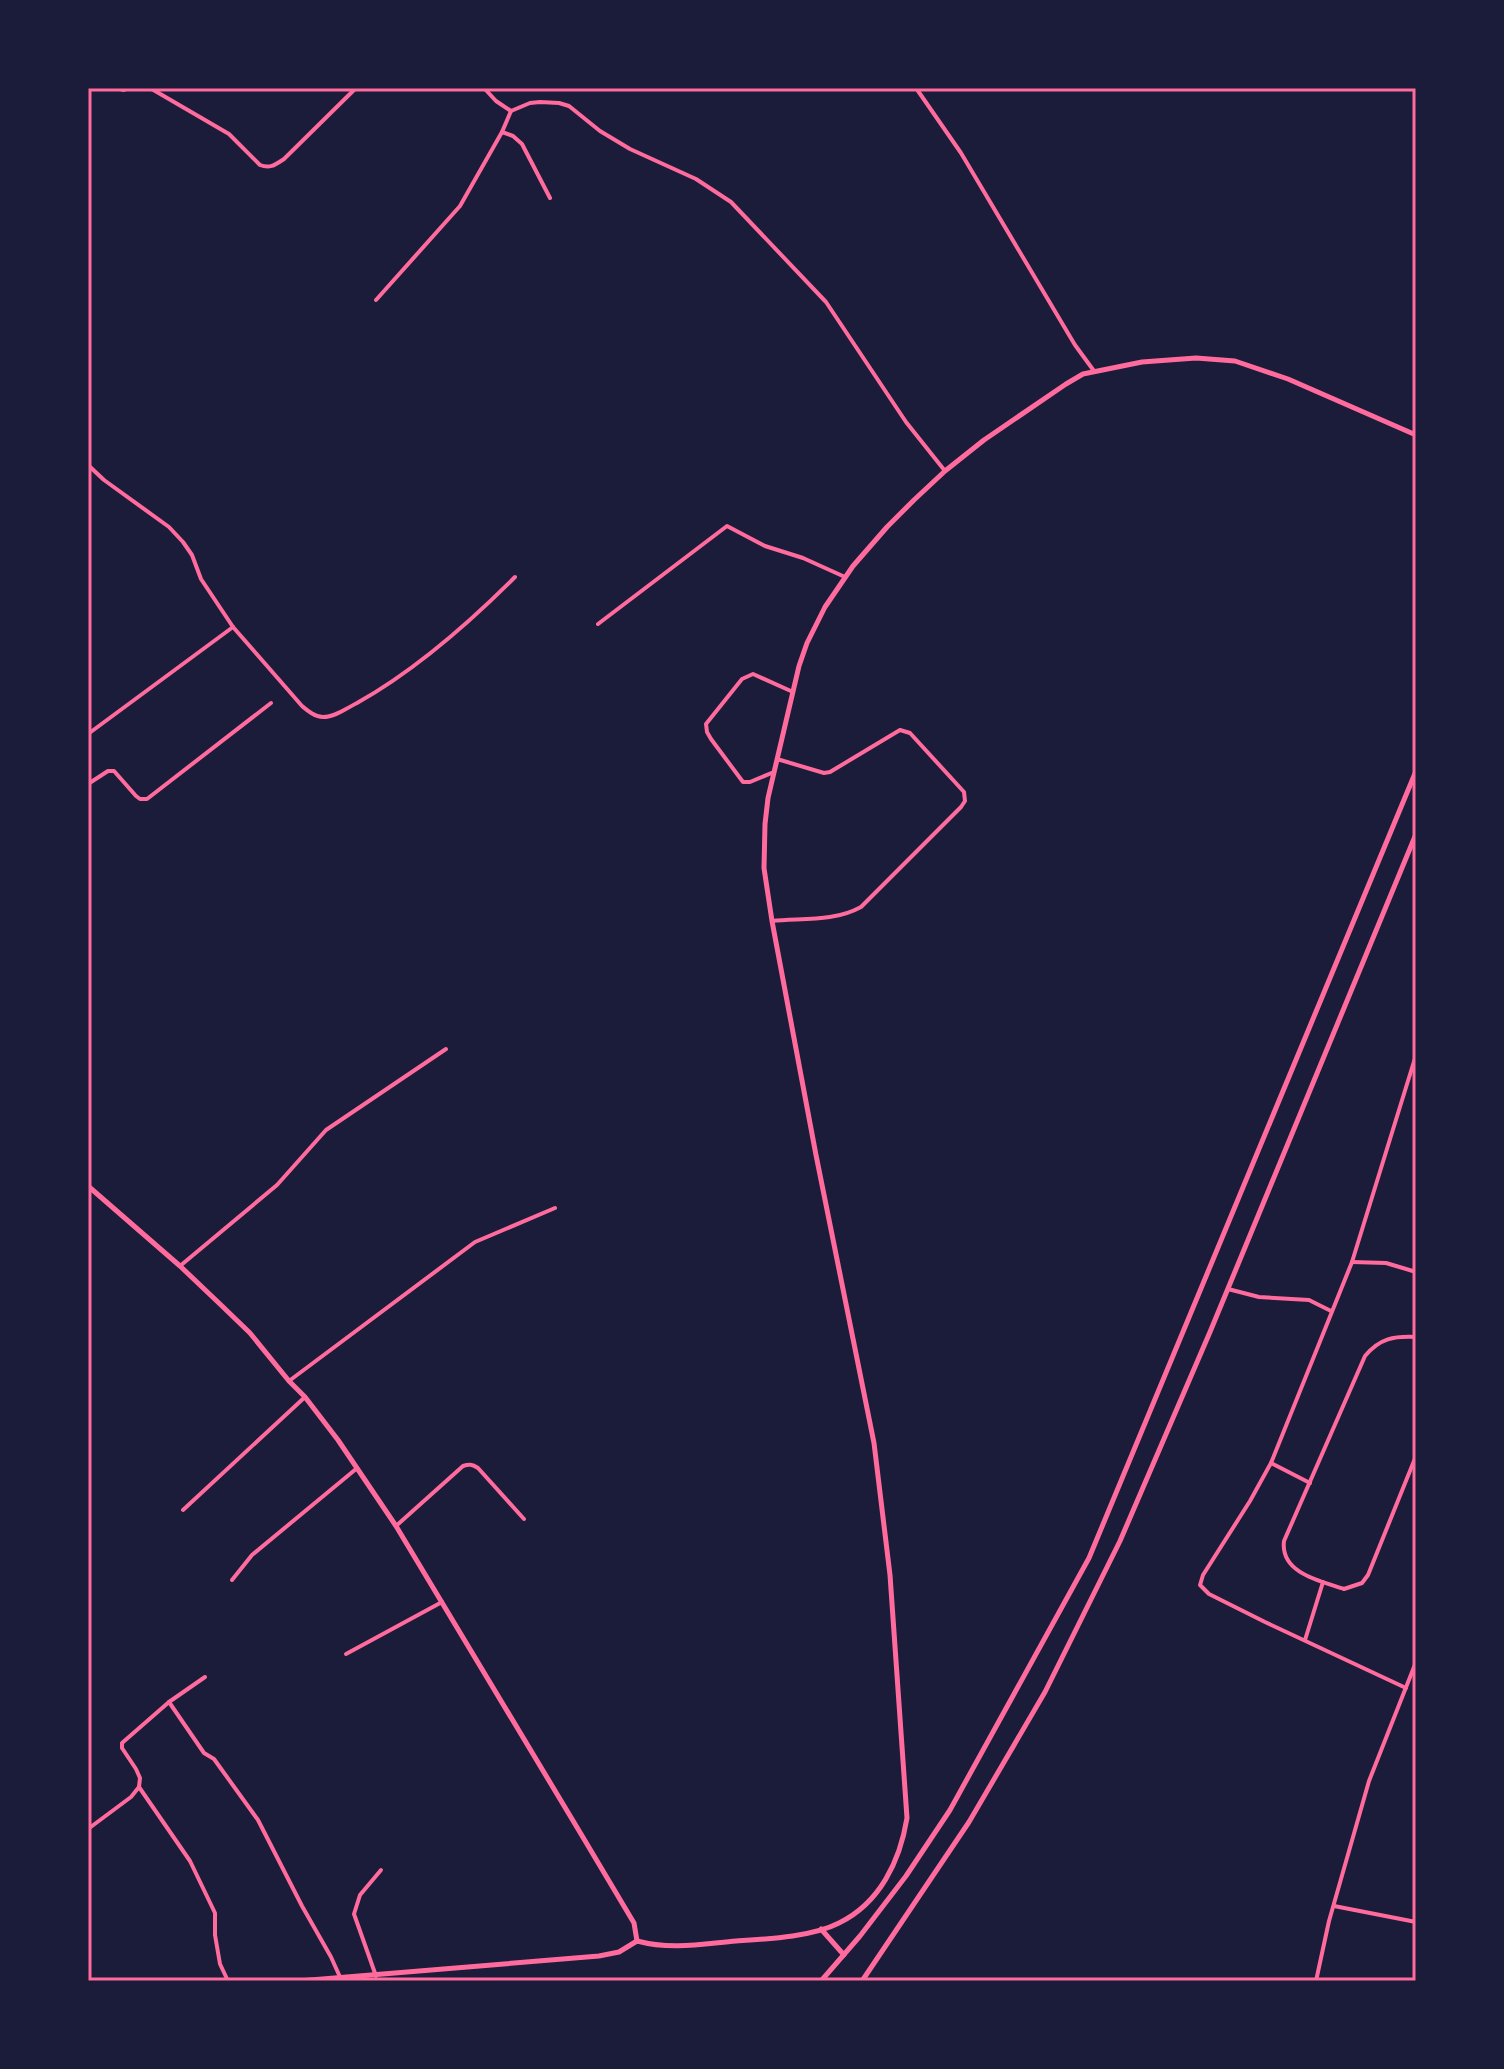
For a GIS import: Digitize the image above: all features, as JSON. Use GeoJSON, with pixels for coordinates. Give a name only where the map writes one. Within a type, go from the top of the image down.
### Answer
{"type":"FeatureCollection","features":[{"type":"Feature","properties":{"kind":"street"},"geometry":{"type":"LineString","coordinates":[[117,88],[129,88]]}},
{"type":"Feature","properties":{"kind":"street"},"geometry":{"type":"LineString","coordinates":[[150,88],[229,134],[266,168],[284,159],[356,88]]}},
{"type":"Feature","properties":{"kind":"street"},"geometry":{"type":"LineString","coordinates":[[484,88],[511,111]]}},
{"type":"Feature","properties":{"kind":"street"},"geometry":{"type":"LineString","coordinates":[[916,88],[961,153],[1075,345],[1094,371]]}},
{"type":"Feature","properties":{"kind":"street"},"geometry":{"type":"LineString","coordinates":[[376,300],[452,217],[466,197],[511,111],[540,102],[569,106],[620,143],[696,179],[731,202],[826,302],[906,422],[945,471]]}},
{"type":"Feature","properties":{"kind":"street"},"geometry":{"type":"LineString","coordinates":[[502,132],[522,144],[550,198]]}},
{"type":"Feature","properties":{"kind":"street"},"geometry":{"type":"LineString","coordinates":[[298,1981],[599,1956],[619,1952],[637,1941],[666,1948],[787,1937],[842,1922],[863,1906],[884,1883],[900,1851],[907,1818],[890,1575],[874,1443],[772,921],[764,857],[768,798],[807,643],[845,577],[887,527],[945,471],[984,440],[1066,384],[1094,371],[1170,359],[1216,358],[1235,361],[1288,379],[1416,435]]}},
{"type":"Feature","properties":{"kind":"street"},"geometry":{"type":"LineString","coordinates":[[88,465],[169,527],[183,542],[192,555],[201,579],[233,627],[302,706],[314,715],[328,716],[347,709],[382,689],[423,660],[515,577]]}},
{"type":"Feature","properties":{"kind":"street"},"geometry":{"type":"LineString","coordinates":[[598,624],[727,526],[765,546],[803,558],[845,577]]}},
{"type":"Feature","properties":{"kind":"street"},"geometry":{"type":"LineString","coordinates":[[88,734],[233,627]]}},
{"type":"Feature","properties":{"kind":"street"},"geometry":{"type":"LineString","coordinates":[[774,772],[743,782],[711,739],[706,724],[747,675],[753,674],[793,692]]}},
{"type":"Feature","properties":{"kind":"street"},"geometry":{"type":"LineString","coordinates":[[88,784],[108,771],[114,771],[136,796],[147,799],[271,703]]}},
{"type":"Feature","properties":{"kind":"street"},"geometry":{"type":"LineString","coordinates":[[772,921],[830,918],[849,914],[861,907],[961,807],[965,797],[954,780],[904,730],[830,772],[824,773],[777,759]]}},
{"type":"Feature","properties":{"kind":"street"},"geometry":{"type":"LineString","coordinates":[[821,1981],[906,1876],[950,1810],[1089,1558],[1416,771]]}},
{"type":"Feature","properties":{"kind":"street"},"geometry":{"type":"LineString","coordinates":[[862,1981],[961,1834],[1045,1692],[1120,1541],[1416,834]]}},
{"type":"Feature","properties":{"kind":"street"},"geometry":{"type":"LineString","coordinates":[[180,1266],[277,1185],[326,1130],[446,1049]]}},
{"type":"Feature","properties":{"kind":"street"},"geometry":{"type":"LineString","coordinates":[[1406,1688],[1217,1598],[1200,1585],[1203,1575],[1271,1463],[1352,1262],[1416,1055]]}},
{"type":"Feature","properties":{"kind":"street"},"geometry":{"type":"LineString","coordinates":[[88,1186],[180,1266],[250,1333],[338,1440],[396,1526],[634,1923],[637,1941]]}},
{"type":"Feature","properties":{"kind":"street"},"geometry":{"type":"LineString","coordinates":[[289,1381],[475,1242],[555,1208]]}},
{"type":"Feature","properties":{"kind":"street"},"geometry":{"type":"LineString","coordinates":[[1352,1262],[1386,1263],[1416,1272]]}},
{"type":"Feature","properties":{"kind":"street"},"geometry":{"type":"LineString","coordinates":[[1228,1289],[1265,1298],[1309,1300],[1331,1311]]}},
{"type":"Feature","properties":{"kind":"street"},"geometry":{"type":"LineString","coordinates":[[1416,1337],[1383,1339],[1365,1356],[1284,1541],[1283,1551],[1287,1562],[1294,1569],[1344,1589],[1362,1583],[1416,1456]]}},
{"type":"Feature","properties":{"kind":"street"},"geometry":{"type":"LineString","coordinates":[[183,1510],[305,1397]]}},
{"type":"Feature","properties":{"kind":"street"},"geometry":{"type":"LineString","coordinates":[[1271,1463],[1310,1483]]}},
{"type":"Feature","properties":{"kind":"street"},"geometry":{"type":"LineString","coordinates":[[396,1526],[467,1465],[478,1468],[524,1519]]}},
{"type":"Feature","properties":{"kind":"street"},"geometry":{"type":"LineString","coordinates":[[232,1580],[252,1555],[356,1469]]}},
{"type":"Feature","properties":{"kind":"street"},"geometry":{"type":"LineString","coordinates":[[1305,1640],[1323,1582]]}},
{"type":"Feature","properties":{"kind":"street"},"geometry":{"type":"LineString","coordinates":[[346,1654],[442,1602]]}},
{"type":"Feature","properties":{"kind":"street"},"geometry":{"type":"LineString","coordinates":[[1316,1981],[1369,1781],[1416,1662]]}},
{"type":"Feature","properties":{"kind":"street"},"geometry":{"type":"LineString","coordinates":[[88,1829],[131,1797],[139,1787],[140,1778],[122,1743],[169,1702],[205,1677]]}},
{"type":"Feature","properties":{"kind":"street"},"geometry":{"type":"LineString","coordinates":[[169,1702],[204,1753],[214,1759],[258,1820],[340,1977]]}},
{"type":"Feature","properties":{"kind":"street"},"geometry":{"type":"LineString","coordinates":[[139,1787],[190,1861],[215,1913],[220,1964],[228,1981]]}},
{"type":"Feature","properties":{"kind":"street"},"geometry":{"type":"LineString","coordinates":[[376,1976],[354,1914],[360,1895],[381,1870]]}},
{"type":"Feature","properties":{"kind":"street"},"geometry":{"type":"LineString","coordinates":[[1334,1906],[1416,1922]]}},
{"type":"Feature","properties":{"kind":"street"},"geometry":{"type":"LineString","coordinates":[[821,1929],[844,1955]]}}]}
